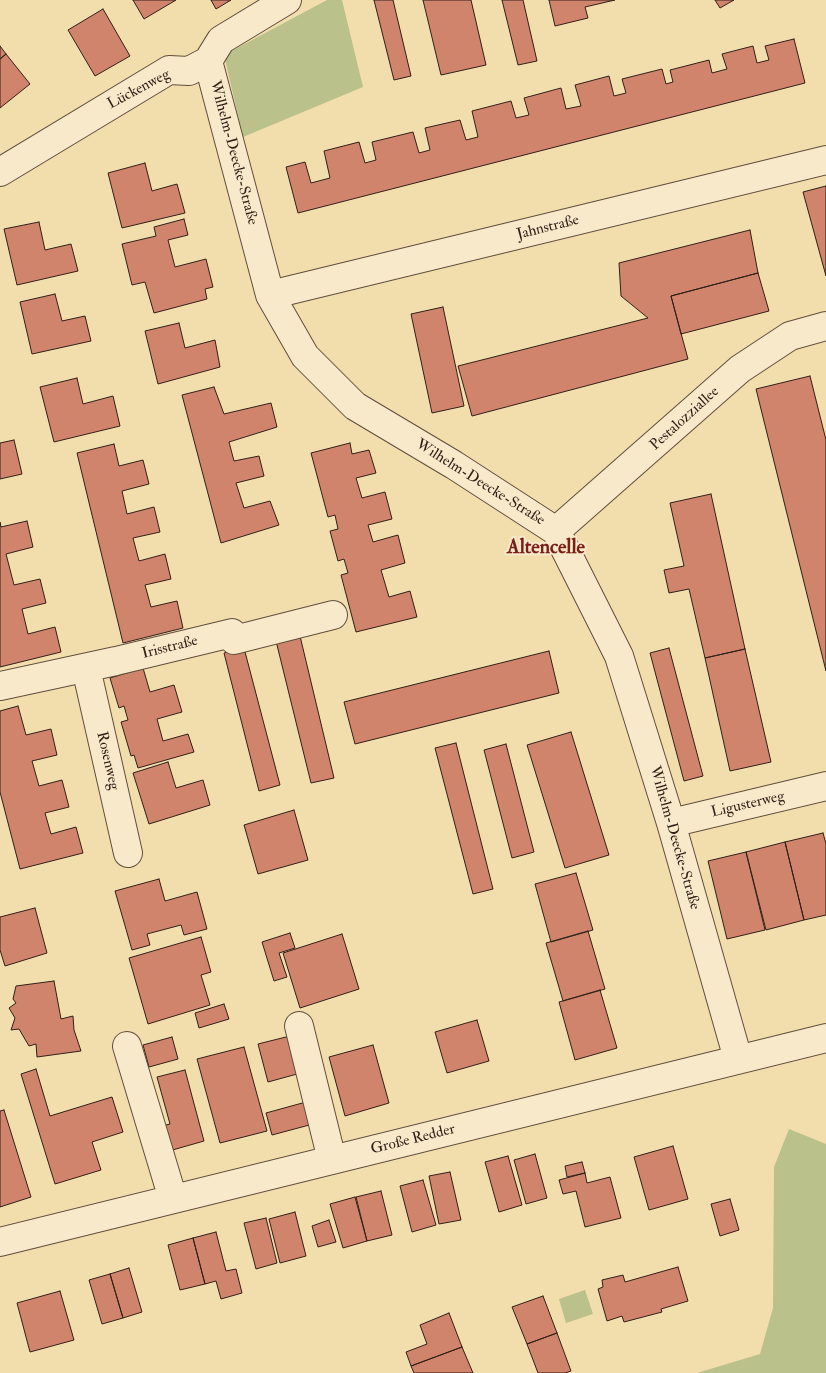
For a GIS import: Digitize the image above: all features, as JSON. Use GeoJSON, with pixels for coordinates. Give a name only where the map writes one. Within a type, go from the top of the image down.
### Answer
{"type":"FeatureCollection","features":[{"type":"Feature","properties":{"kind":"street"},"geometry":{"type":"LineString","coordinates":[[208,61],[221,40],[287,0]]}},
{"type":"Feature","properties":{"kind":"street","name":"Lückenweg"},"geometry":{"type":"LineString","coordinates":[[4,162],[170,70],[189,71],[208,61]]}},
{"type":"Feature","properties":{"kind":"street","name":"Wilhelm-Deecke-Straße"},"geometry":{"type":"LineString","coordinates":[[208,61],[270,295],[305,356],[355,406],[454,465],[556,531],[619,656],[670,823],[738,1060]]}},
{"type":"Feature","properties":{"kind":"street","name":"Jahnstraße"},"geometry":{"type":"LineString","coordinates":[[270,295],[826,160]]}},
{"type":"Feature","properties":{"kind":"street","name":"Pestalozziallee"},"geometry":{"type":"LineString","coordinates":[[556,531],[740,369],[790,336],[826,326]]}},
{"type":"Feature","properties":{"kind":"street","name":"Irisstraße"},"geometry":{"type":"LineString","coordinates":[[0,686],[86,668],[232,633],[234,640],[333,615]]}},
{"type":"Feature","properties":{"kind":"street","name":"Rosenweg"},"geometry":{"type":"LineString","coordinates":[[86,668],[128,854]]}},
{"type":"Feature","properties":{"kind":"street","name":"Ligusterweg"},"geometry":{"type":"LineString","coordinates":[[670,823],[826,786]]}},
{"type":"Feature","properties":{"kind":"street"},"geometry":{"type":"LineString","coordinates":[[299,1026],[332,1160]]}},
{"type":"Feature","properties":{"kind":"street","name":"Große Redder"},"geometry":{"type":"LineString","coordinates":[[0,1242],[826,1038]]}},
{"type":"Feature","properties":{"kind":"street"},"geometry":{"type":"LineString","coordinates":[[127,1046],[173,1200]]}},
{"type":"Feature","properties":{"kind":"green space"},"geometry":{"type":"Polygon","coordinates":[[[327,0],[342,0],[363,87],[243,137],[224,55],[327,0]]]}},
{"type":"Feature","properties":{"kind":"green space"},"geometry":{"type":"Polygon","coordinates":[[[789,1129],[826,1144],[826,1373],[697,1373],[760,1354],[773,1308],[774,1167],[789,1129]]]}},
{"type":"Feature","properties":{"kind":"green space"},"geometry":{"type":"Polygon","coordinates":[[[585,1290],[593,1314],[566,1323],[559,1299],[585,1290]]]}},
{"type":"Feature","properties":{"kind":"building"},"geometry":{"type":"Polygon","coordinates":[[[133,0],[176,0],[144,19],[133,0]]]}},
{"type":"Feature","properties":{"kind":"building"},"geometry":{"type":"Polygon","coordinates":[[[211,0],[231,0],[216,9],[211,0]]]}},
{"type":"Feature","properties":{"kind":"building"},"geometry":{"type":"Polygon","coordinates":[[[374,0],[393,0],[411,76],[394,80],[374,0]]]}},
{"type":"Feature","properties":{"kind":"building"},"geometry":{"type":"Polygon","coordinates":[[[423,0],[471,0],[486,65],[441,75],[423,0]]]}},
{"type":"Feature","properties":{"kind":"building"},"geometry":{"type":"Polygon","coordinates":[[[502,0],[523,0],[537,61],[518,65],[502,0]]]}},
{"type":"Feature","properties":{"kind":"building"},"geometry":{"type":"Polygon","coordinates":[[[549,0],[615,0],[585,7],[588,18],[555,26],[549,0]]]}},
{"type":"Feature","properties":{"kind":"building"},"geometry":{"type":"Polygon","coordinates":[[[715,0],[734,0],[720,8],[715,0]]]}},
{"type":"Feature","properties":{"kind":"building"},"geometry":{"type":"Polygon","coordinates":[[[103,9],[130,56],[95,76],[68,30],[103,9]]]}},
{"type":"Feature","properties":{"kind":"building"},"geometry":{"type":"Polygon","coordinates":[[[794,39],[805,83],[298,213],[286,167],[305,162],[311,183],[330,178],[324,151],[359,142],[365,163],[376,160],[372,142],[413,132],[419,153],[430,150],[425,128],[460,120],[466,140],[478,137],[472,111],[511,101],[516,118],[529,115],[524,98],[561,88],[566,109],[581,106],[575,85],[609,76],[614,96],[626,93],[622,79],[662,69],[666,84],[673,82],[670,70],[709,60],[712,73],[727,69],[722,54],[753,46],[757,63],[769,60],[765,46],[794,39]]]}},
{"type":"Feature","properties":{"kind":"building"},"geometry":{"type":"Polygon","coordinates":[[[0,46],[6,54],[0,59],[0,46]]]}},
{"type":"Feature","properties":{"kind":"building"},"geometry":{"type":"Polygon","coordinates":[[[6,54],[30,84],[0,108],[0,59],[6,54]]]}},
{"type":"Feature","properties":{"kind":"building"},"geometry":{"type":"Polygon","coordinates":[[[145,163],[152,191],[177,184],[185,213],[122,228],[108,173],[145,163]]]}},
{"type":"Feature","properties":{"kind":"building"},"geometry":{"type":"Polygon","coordinates":[[[826,186],[826,276],[803,192],[826,186]]]}},
{"type":"Feature","properties":{"kind":"building"},"geometry":{"type":"Polygon","coordinates":[[[184,219],[188,235],[168,240],[175,267],[206,259],[213,287],[205,289],[207,299],[154,313],[145,282],[132,285],[122,244],[156,236],[154,227],[184,219]]]}},
{"type":"Feature","properties":{"kind":"building"},"geometry":{"type":"Polygon","coordinates":[[[39,222],[45,250],[71,244],[78,271],[17,285],[4,229],[39,222]]]}},
{"type":"Feature","properties":{"kind":"building"},"geometry":{"type":"Polygon","coordinates":[[[750,230],[758,273],[671,296],[688,359],[472,416],[458,366],[648,318],[621,296],[619,263],[750,230]]]}},
{"type":"Feature","properties":{"kind":"building"},"geometry":{"type":"Polygon","coordinates":[[[758,273],[769,311],[681,334],[671,296],[758,273]]]}},
{"type":"Feature","properties":{"kind":"building"},"geometry":{"type":"Polygon","coordinates":[[[55,294],[62,321],[85,316],[91,341],[32,354],[20,302],[55,294]]]}},
{"type":"Feature","properties":{"kind":"building"},"geometry":{"type":"Polygon","coordinates":[[[443,307],[464,406],[432,413],[411,314],[443,307]]]}},
{"type":"Feature","properties":{"kind":"building"},"geometry":{"type":"Polygon","coordinates":[[[179,323],[185,348],[215,340],[220,367],[158,384],[145,331],[179,323]]]}},
{"type":"Feature","properties":{"kind":"building"},"geometry":{"type":"Polygon","coordinates":[[[810,376],[826,440],[826,671],[756,389],[810,376]]]}},
{"type":"Feature","properties":{"kind":"building"},"geometry":{"type":"Polygon","coordinates":[[[77,378],[83,404],[113,396],[120,426],[54,442],[40,387],[77,378]]]}},
{"type":"Feature","properties":{"kind":"building"},"geometry":{"type":"Polygon","coordinates":[[[214,387],[224,414],[271,403],[277,427],[229,442],[234,461],[259,456],[264,476],[236,483],[244,508],[270,501],[279,525],[221,543],[182,395],[214,387]]]}},
{"type":"Feature","properties":{"kind":"building"},"geometry":{"type":"Polygon","coordinates":[[[14,440],[22,474],[0,479],[0,443],[14,440]]]}},
{"type":"Feature","properties":{"kind":"building"},"geometry":{"type":"Polygon","coordinates":[[[350,443],[352,454],[369,450],[376,473],[356,478],[362,498],[385,492],[392,519],[368,525],[373,542],[398,535],[405,563],[381,570],[389,597],[410,591],[417,617],[356,632],[341,575],[348,573],[344,559],[338,561],[330,531],[338,529],[335,515],[328,517],[311,453],[350,443]]]}},
{"type":"Feature","properties":{"kind":"building"},"geometry":{"type":"Polygon","coordinates":[[[114,444],[119,466],[143,460],[149,484],[122,491],[127,514],[154,507],[160,532],[133,538],[139,561],[165,554],[171,579],[145,585],[151,607],[177,601],[183,628],[123,643],[77,453],[114,444]]]}},
{"type":"Feature","properties":{"kind":"building"},"geometry":{"type":"Polygon","coordinates":[[[711,494],[745,649],[705,658],[689,589],[669,593],[664,570],[684,566],[670,503],[711,494]]]}},
{"type":"Feature","properties":{"kind":"building"},"geometry":{"type":"Polygon","coordinates":[[[27,521],[33,547],[6,554],[14,585],[40,579],[46,603],[22,609],[28,634],[55,627],[61,652],[0,667],[0,522],[1,527],[27,521]]]}},
{"type":"Feature","properties":{"kind":"building"},"geometry":{"type":"Polygon","coordinates":[[[300,636],[334,778],[311,783],[276,641],[300,636]]]}},
{"type":"Feature","properties":{"kind":"building"},"geometry":{"type":"Polygon","coordinates":[[[244,648],[280,785],[259,791],[224,653],[244,648]]]}},
{"type":"Feature","properties":{"kind":"building"},"geometry":{"type":"Polygon","coordinates":[[[669,648],[703,776],[684,781],[650,653],[669,648]]]}},
{"type":"Feature","properties":{"kind":"building"},"geometry":{"type":"Polygon","coordinates":[[[745,649],[771,762],[730,771],[705,658],[745,649]]]}},
{"type":"Feature","properties":{"kind":"building"},"geometry":{"type":"Polygon","coordinates":[[[549,651],[559,693],[355,744],[344,702],[549,651]]]}},
{"type":"Feature","properties":{"kind":"building"},"geometry":{"type":"Polygon","coordinates":[[[143,668],[150,692],[174,685],[182,712],[157,719],[163,741],[188,734],[194,752],[138,768],[134,755],[131,756],[121,722],[128,720],[124,706],[119,708],[110,678],[143,668]]]}},
{"type":"Feature","properties":{"kind":"building"},"geometry":{"type":"Polygon","coordinates":[[[18,706],[26,735],[51,729],[57,755],[32,761],[39,786],[62,780],[69,807],[45,813],[51,834],[76,827],[83,853],[20,869],[0,792],[0,711],[18,706]]]}},
{"type":"Feature","properties":{"kind":"building"},"geometry":{"type":"Polygon","coordinates":[[[571,732],[609,855],[565,868],[527,745],[571,732]]]}},
{"type":"Feature","properties":{"kind":"building"},"geometry":{"type":"Polygon","coordinates":[[[456,743],[493,889],[473,894],[435,748],[456,743]]]}},
{"type":"Feature","properties":{"kind":"building"},"geometry":{"type":"Polygon","coordinates":[[[506,744],[534,852],[512,858],[484,750],[506,744]]]}},
{"type":"Feature","properties":{"kind":"building"},"geometry":{"type":"Polygon","coordinates":[[[168,762],[176,788],[203,780],[210,805],[149,824],[133,773],[168,762]]]}},
{"type":"Feature","properties":{"kind":"building"},"geometry":{"type":"Polygon","coordinates":[[[294,810],[308,860],[258,874],[244,825],[294,810]]]}},
{"type":"Feature","properties":{"kind":"building"},"geometry":{"type":"Polygon","coordinates":[[[823,833],[826,844],[826,915],[804,920],[785,842],[823,833]]]}},
{"type":"Feature","properties":{"kind":"building"},"geometry":{"type":"Polygon","coordinates":[[[785,842],[804,920],[766,930],[746,852],[785,842]]]}},
{"type":"Feature","properties":{"kind":"building"},"geometry":{"type":"Polygon","coordinates":[[[746,852],[765,930],[727,939],[708,861],[746,852]]]}},
{"type":"Feature","properties":{"kind":"building"},"geometry":{"type":"Polygon","coordinates":[[[576,873],[593,930],[551,942],[535,884],[576,873]]]}},
{"type":"Feature","properties":{"kind":"building"},"geometry":{"type":"Polygon","coordinates":[[[159,879],[165,901],[197,892],[207,929],[184,935],[181,925],[147,934],[150,945],[132,950],[115,891],[159,879]]]}},
{"type":"Feature","properties":{"kind":"building"},"geometry":{"type":"Polygon","coordinates":[[[35,908],[47,953],[5,966],[0,950],[0,917],[35,908]]]}},
{"type":"Feature","properties":{"kind":"building"},"geometry":{"type":"Polygon","coordinates":[[[588,931],[605,989],[563,1001],[546,943],[588,931]]]}},
{"type":"Feature","properties":{"kind":"building"},"geometry":{"type":"Polygon","coordinates":[[[290,933],[295,948],[279,953],[287,977],[274,981],[262,942],[290,933]]]}},
{"type":"Feature","properties":{"kind":"building"},"geometry":{"type":"Polygon","coordinates":[[[342,934],[359,989],[300,1008],[283,953],[342,934]]]}},
{"type":"Feature","properties":{"kind":"building"},"geometry":{"type":"Polygon","coordinates":[[[201,937],[211,972],[201,975],[210,1005],[148,1024],[129,958],[201,937]]]}},
{"type":"Feature","properties":{"kind":"building"},"geometry":{"type":"Polygon","coordinates":[[[54,981],[61,1019],[73,1016],[74,1030],[81,1051],[37,1057],[36,1044],[29,1046],[19,1029],[11,1030],[15,1018],[9,1008],[16,1003],[13,999],[16,986],[54,981]]]}},
{"type":"Feature","properties":{"kind":"building"},"geometry":{"type":"Polygon","coordinates":[[[600,990],[617,1048],[575,1060],[559,1002],[600,990]]]}},
{"type":"Feature","properties":{"kind":"building"},"geometry":{"type":"Polygon","coordinates":[[[224,1004],[229,1019],[199,1028],[195,1013],[224,1004]]]}},
{"type":"Feature","properties":{"kind":"building"},"geometry":{"type":"Polygon","coordinates":[[[477,1020],[489,1061],[447,1073],[435,1032],[477,1020]]]}},
{"type":"Feature","properties":{"kind":"building"},"geometry":{"type":"Polygon","coordinates":[[[298,1034],[308,1071],[268,1082],[258,1044],[298,1034]]]}},
{"type":"Feature","properties":{"kind":"building"},"geometry":{"type":"Polygon","coordinates":[[[172,1037],[178,1059],[149,1067],[143,1045],[172,1037]]]}},
{"type":"Feature","properties":{"kind":"building"},"geometry":{"type":"Polygon","coordinates":[[[373,1045],[389,1103],[345,1116],[329,1057],[373,1045]]]}},
{"type":"Feature","properties":{"kind":"building"},"geometry":{"type":"Polygon","coordinates":[[[244,1047],[267,1131],[220,1143],[197,1059],[244,1047]]]}},
{"type":"Feature","properties":{"kind":"building"},"geometry":{"type":"Polygon","coordinates":[[[36,1069],[50,1116],[112,1097],[123,1132],[92,1142],[101,1170],[55,1184],[21,1074],[36,1069]]]}},
{"type":"Feature","properties":{"kind":"building"},"geometry":{"type":"Polygon","coordinates":[[[185,1070],[204,1141],[169,1151],[162,1126],[170,1124],[157,1077],[185,1070]]]}},
{"type":"Feature","properties":{"kind":"building"},"geometry":{"type":"Polygon","coordinates":[[[306,1102],[313,1124],[272,1135],[266,1113],[306,1102]]]}},
{"type":"Feature","properties":{"kind":"building"},"geometry":{"type":"Polygon","coordinates":[[[4,1110],[31,1197],[0,1207],[0,1111],[4,1110]]]}},
{"type":"Feature","properties":{"kind":"building"},"geometry":{"type":"Polygon","coordinates":[[[673,1146],[688,1199],[649,1210],[634,1157],[673,1146]]]}},
{"type":"Feature","properties":{"kind":"building"},"geometry":{"type":"Polygon","coordinates":[[[535,1154],[547,1198],[526,1204],[514,1160],[535,1154]]]}},
{"type":"Feature","properties":{"kind":"building"},"geometry":{"type":"Polygon","coordinates":[[[508,1156],[522,1205],[499,1212],[485,1162],[508,1156]]]}},
{"type":"Feature","properties":{"kind":"building"},"geometry":{"type":"Polygon","coordinates":[[[582,1162],[585,1173],[567,1177],[565,1166],[582,1162]]]}},
{"type":"Feature","properties":{"kind":"building"},"geometry":{"type":"Polygon","coordinates":[[[450,1172],[461,1220],[439,1224],[429,1176],[450,1172]]]}},
{"type":"Feature","properties":{"kind":"building"},"geometry":{"type":"Polygon","coordinates":[[[585,1173],[587,1183],[610,1177],[621,1218],[585,1227],[576,1191],[563,1194],[559,1180],[585,1173]]]}},
{"type":"Feature","properties":{"kind":"building"},"geometry":{"type":"Polygon","coordinates":[[[423,1180],[436,1225],[412,1232],[400,1186],[423,1180]]]}},
{"type":"Feature","properties":{"kind":"building"},"geometry":{"type":"Polygon","coordinates":[[[381,1191],[392,1235],[367,1241],[356,1197],[381,1191]]]}},
{"type":"Feature","properties":{"kind":"building"},"geometry":{"type":"Polygon","coordinates":[[[355,1197],[367,1241],[343,1248],[330,1204],[355,1197]]]}},
{"type":"Feature","properties":{"kind":"building"},"geometry":{"type":"Polygon","coordinates":[[[730,1199],[739,1230],[720,1236],[711,1204],[730,1199]]]}},
{"type":"Feature","properties":{"kind":"building"},"geometry":{"type":"Polygon","coordinates":[[[295,1212],[306,1256],[280,1263],[269,1219],[295,1212]]]}},
{"type":"Feature","properties":{"kind":"building"},"geometry":{"type":"Polygon","coordinates":[[[266,1218],[277,1263],[256,1269],[244,1223],[266,1218]]]}},
{"type":"Feature","properties":{"kind":"building"},"geometry":{"type":"Polygon","coordinates":[[[329,1220],[336,1242],[318,1247],[312,1226],[329,1220]]]}},
{"type":"Feature","properties":{"kind":"building"},"geometry":{"type":"Polygon","coordinates":[[[216,1232],[226,1271],[236,1269],[242,1293],[221,1299],[216,1281],[205,1284],[193,1238],[216,1232]]]}},
{"type":"Feature","properties":{"kind":"building"},"geometry":{"type":"Polygon","coordinates":[[[193,1238],[205,1284],[180,1290],[168,1245],[193,1238]]]}},
{"type":"Feature","properties":{"kind":"building"},"geometry":{"type":"Polygon","coordinates":[[[678,1267],[688,1301],[661,1309],[662,1312],[624,1322],[622,1316],[607,1321],[598,1289],[603,1287],[602,1280],[623,1275],[625,1282],[678,1267]]]}},
{"type":"Feature","properties":{"kind":"building"},"geometry":{"type":"Polygon","coordinates":[[[129,1268],[142,1312],[123,1318],[110,1274],[129,1268]]]}},
{"type":"Feature","properties":{"kind":"building"},"geometry":{"type":"Polygon","coordinates":[[[110,1274],[123,1318],[102,1324],[89,1280],[110,1274]]]}},
{"type":"Feature","properties":{"kind":"building"},"geometry":{"type":"Polygon","coordinates":[[[60,1291],[74,1340],[30,1352],[17,1303],[60,1291]]]}},
{"type":"Feature","properties":{"kind":"building"},"geometry":{"type":"Polygon","coordinates":[[[543,1296],[557,1333],[527,1344],[512,1307],[543,1296]]]}},
{"type":"Feature","properties":{"kind":"building"},"geometry":{"type":"Polygon","coordinates":[[[449,1313],[462,1347],[411,1366],[406,1352],[427,1344],[420,1325],[449,1313]]]}},
{"type":"Feature","properties":{"kind":"building"},"geometry":{"type":"Polygon","coordinates":[[[557,1333],[571,1371],[565,1373],[538,1373],[527,1344],[557,1333]]]}},
{"type":"Feature","properties":{"kind":"building"},"geometry":{"type":"Polygon","coordinates":[[[462,1347],[473,1373],[414,1373],[411,1366],[462,1347]]]}},
{"type":"Feature","properties":{"kind":"district","name":"Altencelle"},"geometry":{"type":"Point","coordinates":[546,549]}}]}
